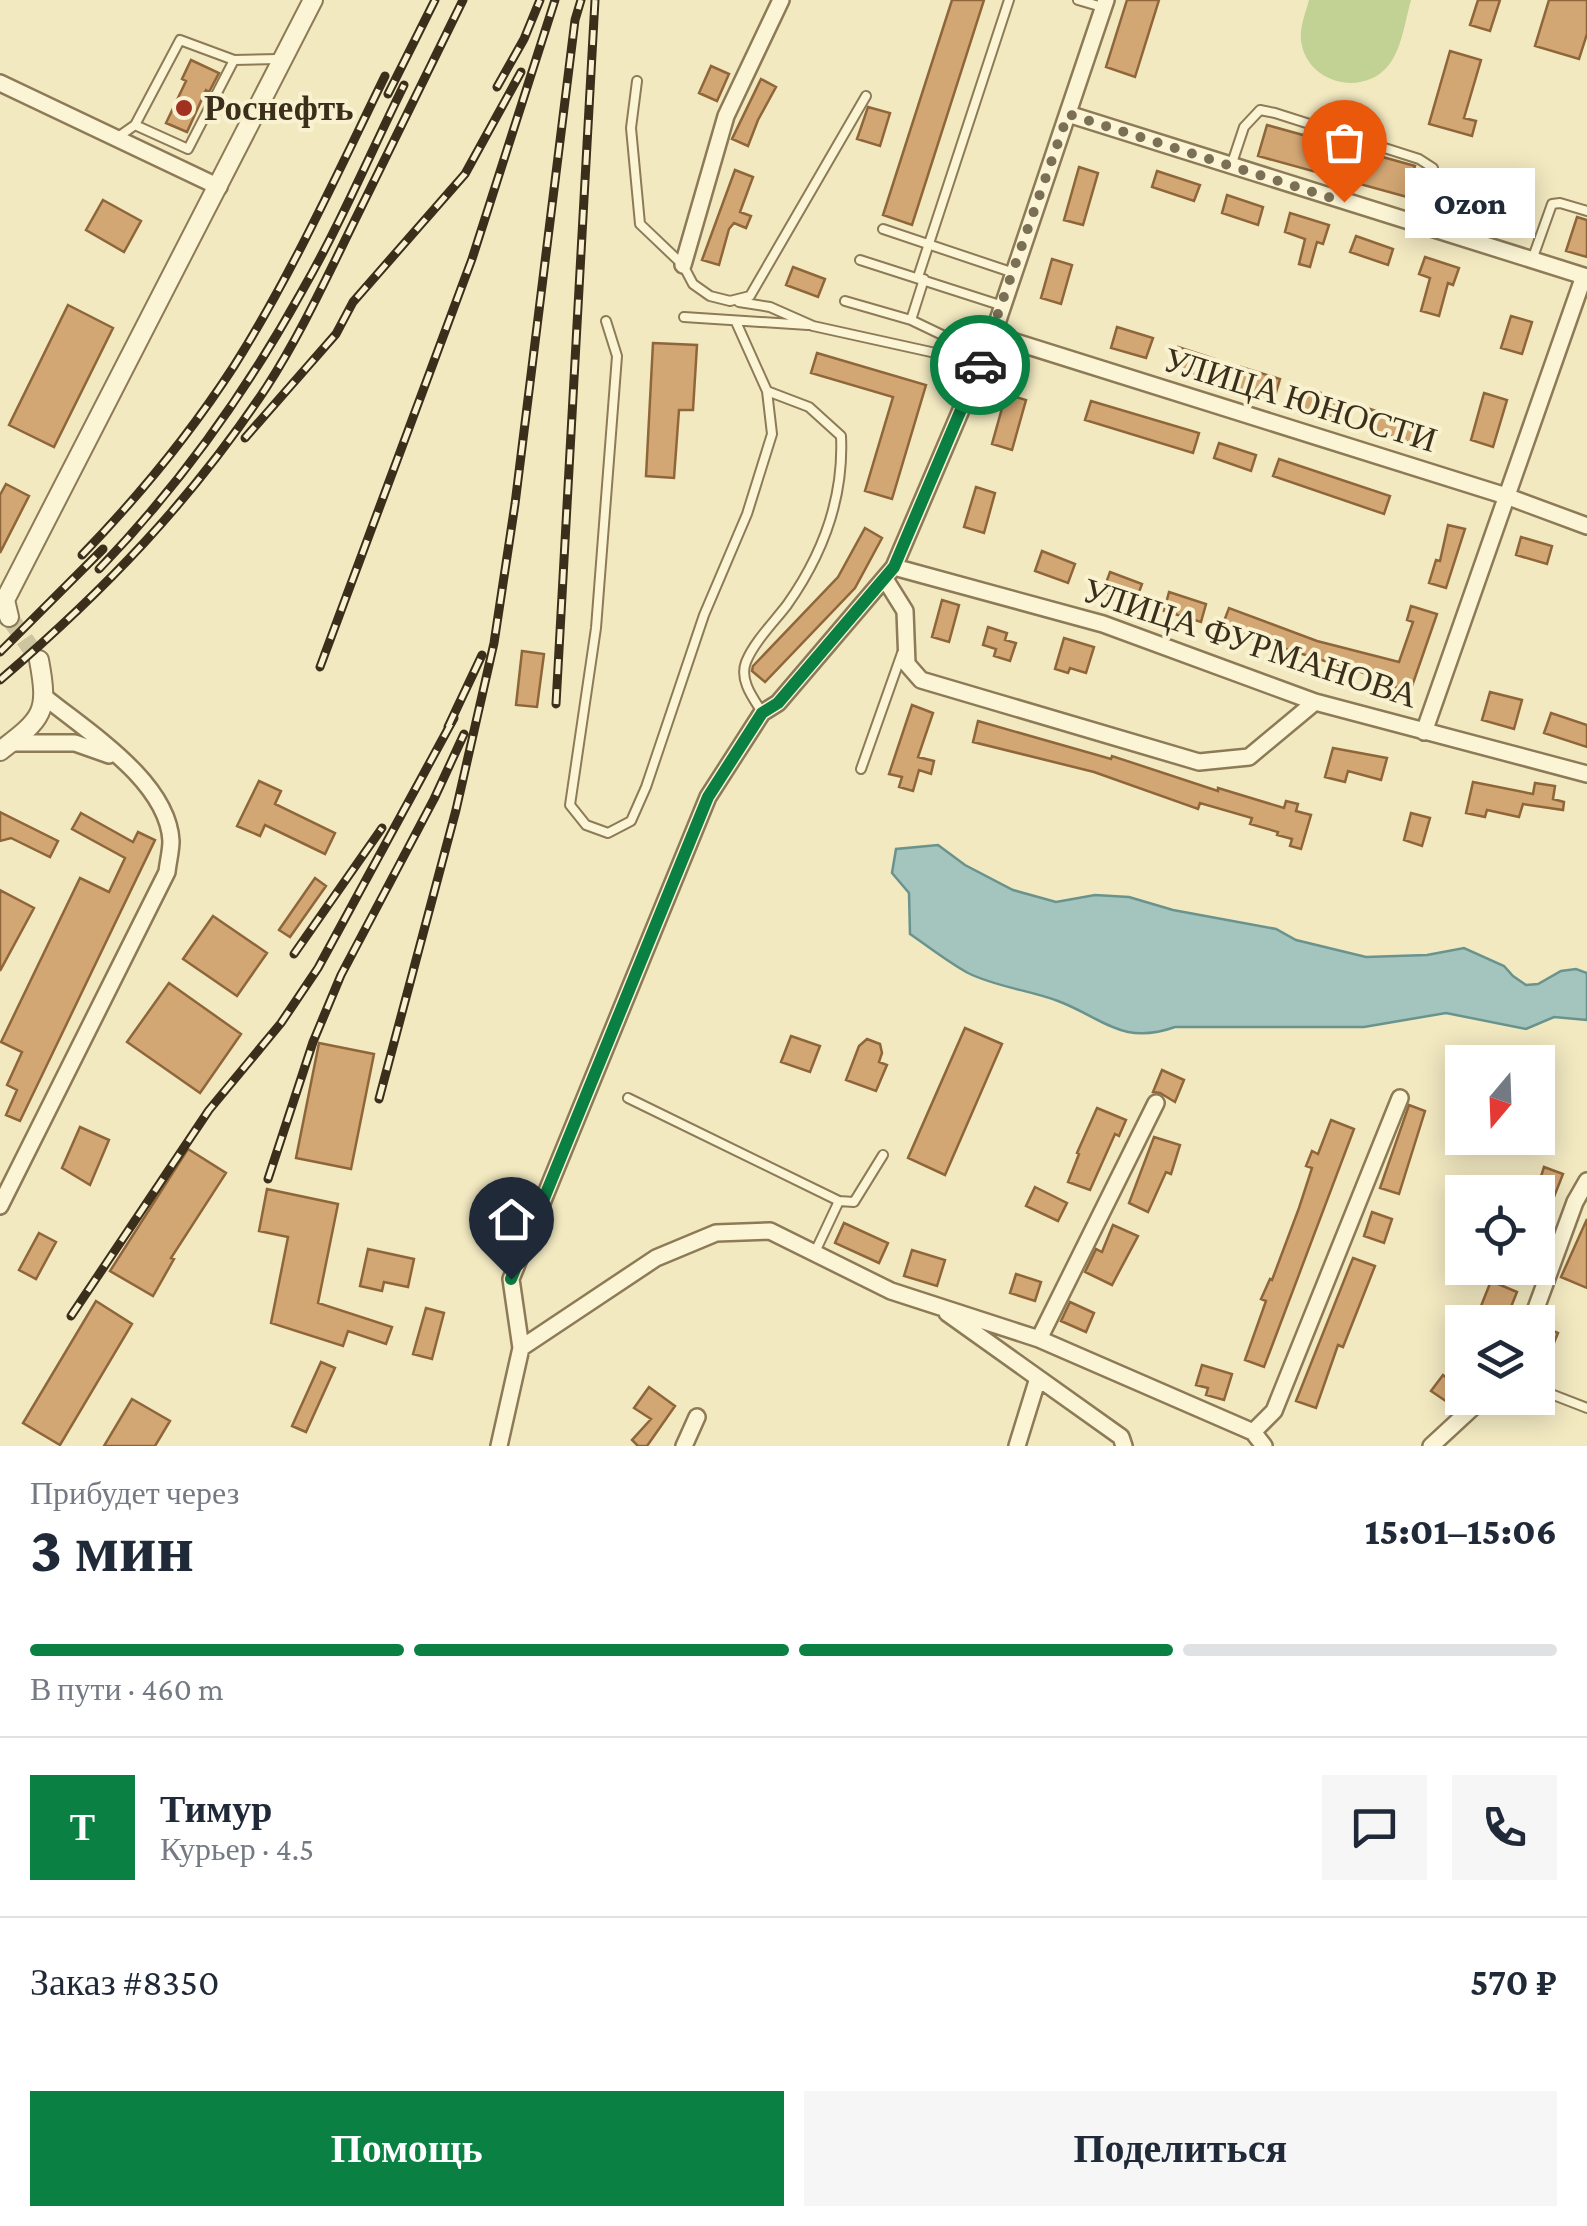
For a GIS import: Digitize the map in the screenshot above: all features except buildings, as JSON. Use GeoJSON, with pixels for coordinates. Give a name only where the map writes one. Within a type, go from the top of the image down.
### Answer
{"type":"FeatureCollection","features":[{"type":"Feature","properties":{"kind":"street"},"geometry":{"type":"LineString","coordinates":[[9,618],[5,600],[220,188],[313,0]]}},
{"type":"Feature","properties":{"kind":"street"},"geometry":{"type":"LineString","coordinates":[[682,265],[726,116],[781,0]]}},
{"type":"Feature","properties":{"kind":"street"},"geometry":{"type":"LineString","coordinates":[[499,1446],[520,1348],[511,1279],[708,797],[762,713],[778,703],[890,573],[993,335],[1105,4]]}},
{"type":"Feature","properties":{"kind":"street"},"geometry":{"type":"LineString","coordinates":[[0,82],[220,188]]}},
{"type":"Feature","properties":{"kind":"street"},"geometry":{"type":"LineString","coordinates":[[1068,114],[1586,277],[1424,732]]}},
{"type":"Feature","properties":{"kind":"street","name":"УЛИЦА ЮНОСТИ"},"geometry":{"type":"LineString","coordinates":[[993,335],[1506,496],[1587,526]]}},
{"type":"Feature","properties":{"kind":"street"},"geometry":{"type":"LineString","coordinates":[[890,573],[904,611],[908,664],[921,680],[1199,762],[1250,757],[1315,702]]}},
{"type":"Feature","properties":{"kind":"street","name":"УЛИЦА ФУРМАНОВА"},"geometry":{"type":"LineString","coordinates":[[890,573],[1102,624],[1315,702],[1587,774]]}},
{"type":"Feature","properties":{"kind":"street"},"geometry":{"type":"LineString","coordinates":[[5,747],[38,718],[46,698],[38,660]]}},
{"type":"Feature","properties":{"kind":"street"},"geometry":{"type":"LineString","coordinates":[[0,1206],[167,872],[171,840],[161,805],[130,766],[46,698]]}},
{"type":"Feature","properties":{"kind":"street"},"geometry":{"type":"LineString","coordinates":[[5,747],[74,743],[130,766]]}},
{"type":"Feature","properties":{"kind":"street"},"geometry":{"type":"LineString","coordinates":[[1253,1432],[1274,1412],[1400,1098]]}},
{"type":"Feature","properties":{"kind":"street"},"geometry":{"type":"LineString","coordinates":[[1039,1339],[1156,1102]]}},
{"type":"Feature","properties":{"kind":"street"},"geometry":{"type":"LineString","coordinates":[[1537,1305],[1575,1202],[1587,1180]]}},
{"type":"Feature","properties":{"kind":"street"},"geometry":{"type":"LineString","coordinates":[[520,1348],[656,1258],[716,1233],[770,1231],[891,1291],[1039,1339],[1253,1432],[1264,1446]]}},
{"type":"Feature","properties":{"kind":"street"},"geometry":{"type":"LineString","coordinates":[[931,1302],[1120,1437],[1124,1446]]}},
{"type":"Feature","properties":{"kind":"street"},"geometry":{"type":"LineString","coordinates":[[1017,1446],[1038,1378]]}},
{"type":"Feature","properties":{"kind":"street"},"geometry":{"type":"LineString","coordinates":[[1431,1446],[1465,1415]]}},
{"type":"Feature","properties":{"kind":"street"},"geometry":{"type":"LineString","coordinates":[[684,1446],[697,1417]]}},
{"type":"Feature","properties":{"kind":"lane"},"geometry":{"type":"LineString","coordinates":[[910,320],[928,244],[1009,0]]}},
{"type":"Feature","properties":{"kind":"lane"},"geometry":{"type":"LineString","coordinates":[[1078,0],[1105,4]]}},
{"type":"Feature","properties":{"kind":"lane"},"geometry":{"type":"LineString","coordinates":[[118,138],[135,125],[180,40],[234,60],[283,58]]}},
{"type":"Feature","properties":{"kind":"lane"},"geometry":{"type":"LineString","coordinates":[[135,125],[188,149],[234,60]]}},
{"type":"Feature","properties":{"kind":"lane"},"geometry":{"type":"LineString","coordinates":[[637,82],[631,128],[640,224],[682,265],[693,284],[710,296],[770,307],[813,326]]}},
{"type":"Feature","properties":{"kind":"lane"},"geometry":{"type":"LineString","coordinates":[[730,302],[750,296],[866,96]]}},
{"type":"Feature","properties":{"kind":"lane"},"geometry":{"type":"LineString","coordinates":[[1231,166],[1244,128],[1260,110],[1275,113],[1419,159],[1432,168],[1419,225]]}},
{"type":"Feature","properties":{"kind":"lane"},"geometry":{"type":"LineString","coordinates":[[1532,260],[1552,204],[1587,211]]}},
{"type":"Feature","properties":{"kind":"lane"},"geometry":{"type":"LineString","coordinates":[[884,229],[1014,273]]}},
{"type":"Feature","properties":{"kind":"lane"},"geometry":{"type":"LineString","coordinates":[[860,260],[1002,306]]}},
{"type":"Feature","properties":{"kind":"lane"},"geometry":{"type":"LineString","coordinates":[[844,300],[910,320],[982,359]]}},
{"type":"Feature","properties":{"kind":"lane"},"geometry":{"type":"LineString","coordinates":[[684,318],[813,326],[982,359]]}},
{"type":"Feature","properties":{"kind":"lane"},"geometry":{"type":"LineString","coordinates":[[606,322],[617,356],[596,628],[570,805],[586,825],[608,833],[631,821],[646,786],[704,615],[747,514],[772,434],[767,391],[736,322]]}},
{"type":"Feature","properties":{"kind":"lane"},"geometry":{"type":"LineString","coordinates":[[762,713],[745,685],[745,664],[808,575],[831,522],[842,467],[841,436],[809,407],[767,391]]}},
{"type":"Feature","properties":{"kind":"lane"},"geometry":{"type":"LineString","coordinates":[[861,769],[905,644]]}},
{"type":"Feature","properties":{"kind":"lane"},"geometry":{"type":"LineString","coordinates":[[628,1098],[839,1200],[854,1202],[883,1155]]}},
{"type":"Feature","properties":{"kind":"lane"},"geometry":{"type":"LineString","coordinates":[[815,1252],[839,1200]]}},
{"type":"Feature","properties":{"kind":"lane"},"geometry":{"type":"LineString","coordinates":[[1555,1396],[1587,1408]]}},
{"type":"Feature","properties":{"kind":"green space"},"geometry":{"type":"Polygon","coordinates":[[[1309,0],[1411,0],[1400,43],[1388,66],[1365,81],[1352,83],[1339,82],[1316,69],[1307,59],[1301,40],[1309,0]]]}},
{"type":"Feature","properties":{"kind":"water"},"geometry":{"type":"Polygon","coordinates":[[[938,845],[965,865],[1013,890],[1056,902],[1095,895],[1129,897],[1173,910],[1276,929],[1296,940],[1366,957],[1427,955],[1464,948],[1504,966],[1526,985],[1576,969],[1587,973],[1587,1020],[1554,1017],[1526,1029],[1446,1013],[1364,1027],[1175,1027],[1157,1032],[1127,1032],[1058,1001],[968,973],[910,934],[909,893],[892,873],[896,849],[938,845]]]}},
{"type":"Feature","properties":{"kind":"tunnel"},"geometry":{"type":"LineString","coordinates":[[9,617],[39,660]]}},
{"type":"Feature","properties":{"kind":"railway"},"geometry":{"type":"LineString","coordinates":[[388,94],[435,0]]}},
{"type":"Feature","properties":{"kind":"railway"},"geometry":{"type":"LineString","coordinates":[[0,680],[144,543],[207,469],[266,388],[311,308],[463,0]]}},
{"type":"Feature","properties":{"kind":"railway"},"geometry":{"type":"LineString","coordinates":[[497,87],[540,0]]}},
{"type":"Feature","properties":{"kind":"railway"},"geometry":{"type":"LineString","coordinates":[[320,667],[472,259],[555,0]]}},
{"type":"Feature","properties":{"kind":"railway"},"geometry":{"type":"LineString","coordinates":[[379,1099],[456,810],[494,643],[575,20],[581,0]]}},
{"type":"Feature","properties":{"kind":"railway"},"geometry":{"type":"LineString","coordinates":[[556,704],[595,0]]}},
{"type":"Feature","properties":{"kind":"railway"},"geometry":{"type":"LineString","coordinates":[[245,438],[336,334],[353,302],[465,174],[521,72]]}},
{"type":"Feature","properties":{"kind":"railway"},"geometry":{"type":"LineString","coordinates":[[82,555],[162,464],[234,366],[295,260],[385,76]]}},
{"type":"Feature","properties":{"kind":"railway"},"geometry":{"type":"LineString","coordinates":[[99,569],[184,471],[258,365],[329,241],[404,85]]}},
{"type":"Feature","properties":{"kind":"railway"},"geometry":{"type":"LineString","coordinates":[[0,652],[103,549]]}},
{"type":"Feature","properties":{"kind":"railway"},"geometry":{"type":"LineString","coordinates":[[448,727],[482,655]]}},
{"type":"Feature","properties":{"kind":"railway"},"geometry":{"type":"LineString","coordinates":[[71,1316],[209,1110],[281,1023],[318,968],[454,718]]}},
{"type":"Feature","properties":{"kind":"railway"},"geometry":{"type":"LineString","coordinates":[[268,1179],[313,1042],[341,975],[464,734]]}},
{"type":"Feature","properties":{"kind":"railway"},"geometry":{"type":"LineString","coordinates":[[294,954],[382,828]]}},
{"type":"Feature","properties":{"kind":"way so far"},"geometry":{"type":"LineString","coordinates":[[980,365],[1068,114],[1344,202]]}},
{"type":"Feature","properties":{"kind":"place","name":"Роснефть"},"geometry":{"type":"Point","coordinates":[184,108]}},
{"type":"Feature","properties":{"kind":"place","name":"Ozon"},"geometry":{"type":"Point","coordinates":[1344,202]}},
{"type":"Feature","properties":{"kind":"route"},"geometry":{"type":"LineString","coordinates":[[511,1279],[708,797],[762,713],[778,703],[894,567],[980,365]]}}]}
